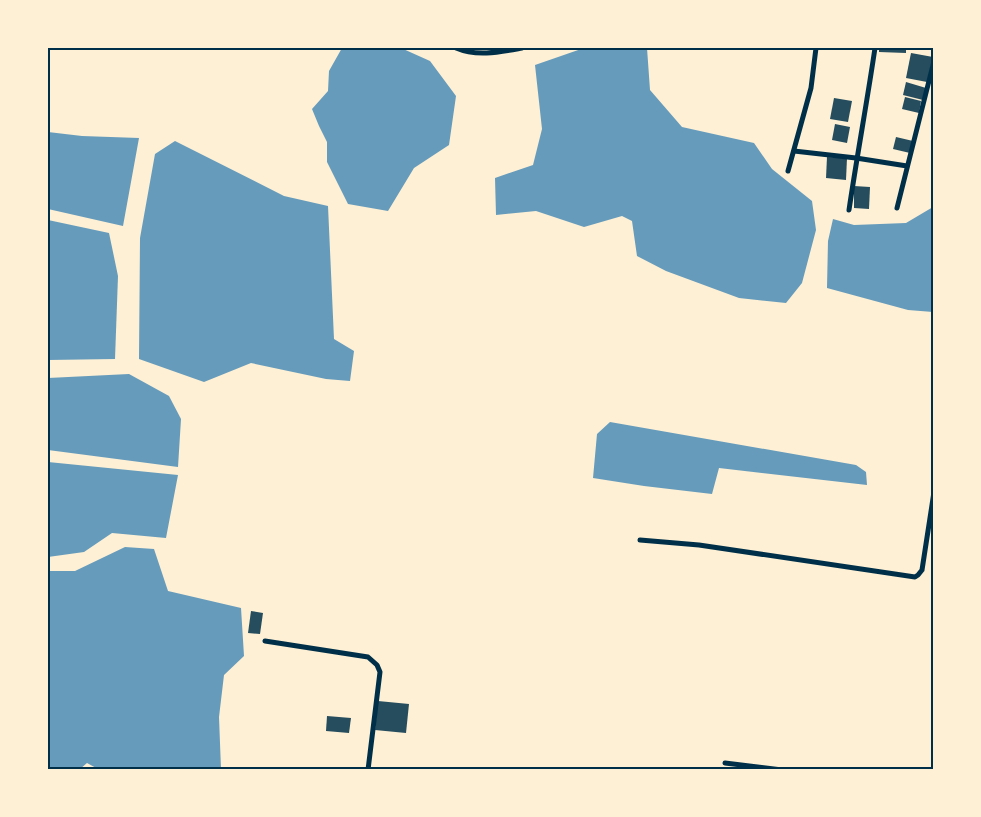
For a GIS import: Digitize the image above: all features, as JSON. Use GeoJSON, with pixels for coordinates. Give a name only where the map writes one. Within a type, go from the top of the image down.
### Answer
{"type":"FeatureCollection","features":[{"type":"Feature","properties":{"kind":"street"},"geometry":{"type":"LineString","coordinates":[[456,48],[488,54],[522,48]]}},
{"type":"Feature","properties":{"kind":"street"},"geometry":{"type":"LineString","coordinates":[[788,171],[811,88],[816,48]]}},
{"type":"Feature","properties":{"kind":"street"},"geometry":{"type":"LineString","coordinates":[[849,210],[875,48]]}},
{"type":"Feature","properties":{"kind":"street"},"geometry":{"type":"LineString","coordinates":[[897,208],[934,61]]}},
{"type":"Feature","properties":{"kind":"street"},"geometry":{"type":"LineString","coordinates":[[794,151],[907,166]]}},
{"type":"Feature","properties":{"kind":"street"},"geometry":{"type":"LineString","coordinates":[[640,540],[699,545],[914,577],[922,570],[934,492]]}},
{"type":"Feature","properties":{"kind":"street"},"geometry":{"type":"LineString","coordinates":[[265,641],[368,657],[377,664],[380,672],[368,770]]}},
{"type":"Feature","properties":{"kind":"street"},"geometry":{"type":"LineString","coordinates":[[725,763],[782,770]]}},
{"type":"Feature","properties":{"kind":"water"},"geometry":{"type":"Polygon","coordinates":[[[342,48],[401,48],[430,61],[456,96],[449,145],[414,168],[388,211],[348,204],[327,162],[327,142],[312,109],[328,91],[329,71],[342,48]]]}},
{"type":"Feature","properties":{"kind":"water"},"geometry":{"type":"Polygon","coordinates":[[[584,48],[647,48],[650,90],[682,127],[754,143],[772,169],[812,201],[816,230],[802,283],[786,303],[739,298],[666,271],[637,256],[632,221],[622,216],[584,227],[536,211],[496,215],[495,178],[533,165],[542,129],[535,65],[584,48]]]}},
{"type":"Feature","properties":{"kind":"water"},"geometry":{"type":"Polygon","coordinates":[[[48,132],[82,136],[139,138],[123,226],[48,209],[48,132]]]}},
{"type":"Feature","properties":{"kind":"water"},"geometry":{"type":"Polygon","coordinates":[[[175,141],[284,196],[328,206],[334,339],[354,351],[350,381],[326,379],[251,363],[204,382],[139,359],[140,238],[155,154],[175,141]]]}},
{"type":"Feature","properties":{"kind":"water"},"geometry":{"type":"Polygon","coordinates":[[[933,207],[933,312],[908,310],[827,288],[828,241],[833,219],[854,225],[906,223],[933,207]]]}},
{"type":"Feature","properties":{"kind":"water"},"geometry":{"type":"Polygon","coordinates":[[[48,220],[109,233],[118,276],[115,359],[48,360],[48,220]]]}},
{"type":"Feature","properties":{"kind":"water"},"geometry":{"type":"Polygon","coordinates":[[[129,374],[169,396],[181,419],[178,467],[48,450],[48,378],[129,374]]]}},
{"type":"Feature","properties":{"kind":"water"},"geometry":{"type":"Polygon","coordinates":[[[610,422],[856,465],[866,472],[867,485],[719,468],[712,494],[593,478],[597,434],[610,422]]]}},
{"type":"Feature","properties":{"kind":"water"},"geometry":{"type":"Polygon","coordinates":[[[48,462],[178,475],[166,538],[112,533],[84,552],[48,557],[48,462]]]}},
{"type":"Feature","properties":{"kind":"water"},"geometry":{"type":"Polygon","coordinates":[[[125,547],[154,549],[168,591],[241,608],[244,656],[224,675],[219,717],[221,769],[98,769],[87,763],[80,769],[48,769],[48,571],[75,571],[125,547]]]}},
{"type":"Feature","properties":{"kind":"building"},"geometry":{"type":"Polygon","coordinates":[[[879,48],[906,48],[906,53],[879,52],[879,48]]]}},
{"type":"Feature","properties":{"kind":"building"},"geometry":{"type":"Polygon","coordinates":[[[911,53],[933,57],[927,82],[906,78],[911,53]]]}},
{"type":"Feature","properties":{"kind":"building"},"geometry":{"type":"Polygon","coordinates":[[[906,82],[926,88],[923,100],[903,95],[906,82]]]}},
{"type":"Feature","properties":{"kind":"building"},"geometry":{"type":"Polygon","coordinates":[[[905,97],[921,101],[919,113],[902,109],[905,97]]]}},
{"type":"Feature","properties":{"kind":"building"},"geometry":{"type":"Polygon","coordinates":[[[834,98],[852,101],[848,122],[830,119],[834,98]]]}},
{"type":"Feature","properties":{"kind":"building"},"geometry":{"type":"Polygon","coordinates":[[[835,124],[850,127],[847,143],[832,140],[835,124]]]}},
{"type":"Feature","properties":{"kind":"building"},"geometry":{"type":"Polygon","coordinates":[[[896,137],[913,141],[910,153],[893,149],[896,137]]]}},
{"type":"Feature","properties":{"kind":"building"},"geometry":{"type":"Polygon","coordinates":[[[827,157],[847,158],[846,180],[826,178],[827,157]]]}},
{"type":"Feature","properties":{"kind":"building"},"geometry":{"type":"Polygon","coordinates":[[[854,186],[870,187],[869,209],[854,208],[854,186]]]}},
{"type":"Feature","properties":{"kind":"building"},"geometry":{"type":"Polygon","coordinates":[[[251,611],[263,613],[260,634],[248,633],[251,611]]]}},
{"type":"Feature","properties":{"kind":"building"},"geometry":{"type":"Polygon","coordinates":[[[378,701],[409,704],[406,733],[375,730],[378,701]]]}},
{"type":"Feature","properties":{"kind":"building"},"geometry":{"type":"Polygon","coordinates":[[[327,716],[351,718],[349,733],[326,731],[327,716]]]}}]}
